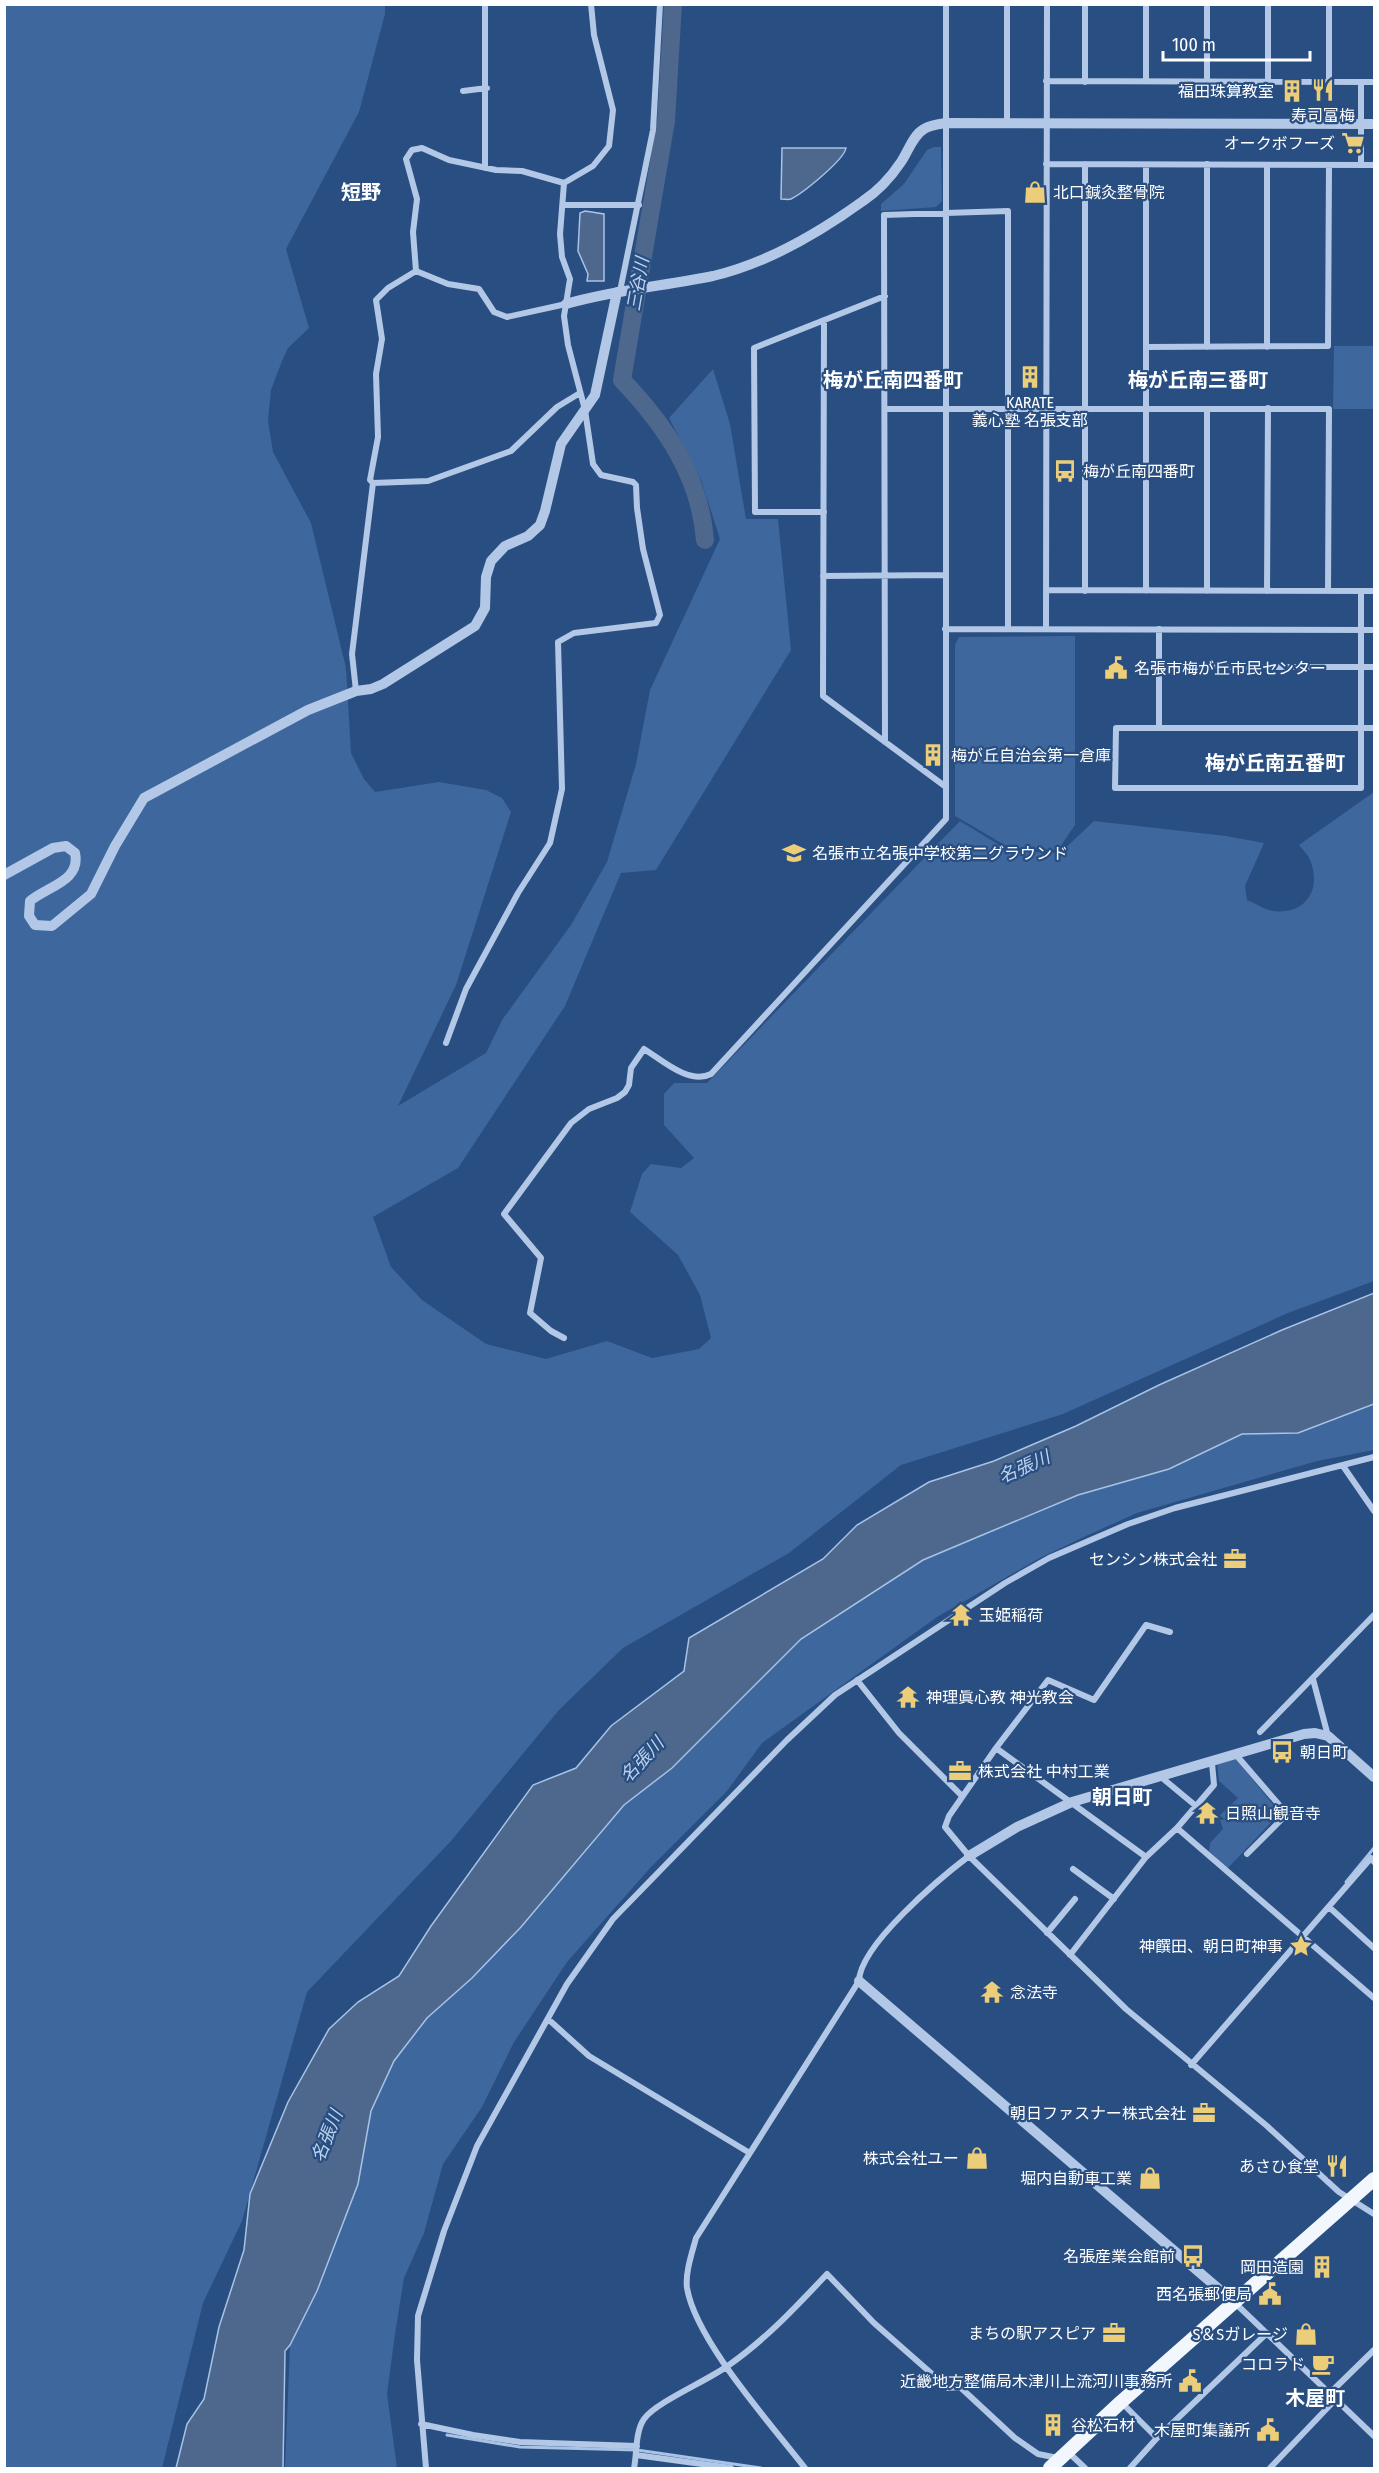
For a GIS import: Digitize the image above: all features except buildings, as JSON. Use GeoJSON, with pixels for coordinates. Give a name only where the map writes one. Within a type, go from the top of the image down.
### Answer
{"type":"FeatureCollection","features":[{"type":"Feature","properties":{"kind":"main road"},"geometry":{"type":"LineString","coordinates":[[1050,2469],[1121,2402],[1374,2179]]}},
{"type":"Feature","properties":{"kind":"street"},"geometry":{"type":"LineString","coordinates":[[485,4],[487,88],[485,168]]}},
{"type":"Feature","properties":{"kind":"street"},"geometry":{"type":"LineString","coordinates":[[416,272],[413,232],[417,199],[413,176],[406,159],[412,150],[422,148],[449,160],[485,168],[534,173],[564,183],[593,166],[609,146],[613,110],[594,35],[591,4]]}},
{"type":"Feature","properties":{"kind":"street"},"geometry":{"type":"LineString","coordinates":[[4,875],[53,848],[66,846],[75,853],[77,863],[73,872],[65,880],[38,894],[30,901],[29,916],[35,925],[52,926],[91,894],[115,846],[144,798],[308,710],[356,691],[371,689],[383,684],[476,626],[485,608],[486,577],[491,561],[505,546],[528,536],[540,525],[546,511],[561,444],[595,395],[621,291],[653,130],[660,4]]}},
{"type":"Feature","properties":{"kind":"street"},"geometry":{"type":"LineString","coordinates":[[564,1338],[551,1332],[530,1313],[541,1258],[504,1214],[571,1123],[589,1110],[625,1092],[629,1086],[631,1068],[644,1049],[691,1077],[706,1077],[711,1074],[946,819],[946,4]]}},
{"type":"Feature","properties":{"kind":"street"},"geometry":{"type":"LineString","coordinates":[[1007,4],[1007,123]]}},
{"type":"Feature","properties":{"kind":"street"},"geometry":{"type":"LineString","coordinates":[[1046,629],[1047,4]]}},
{"type":"Feature","properties":{"kind":"street"},"geometry":{"type":"LineString","coordinates":[[1085,4],[1085,82]]}},
{"type":"Feature","properties":{"kind":"street"},"geometry":{"type":"LineString","coordinates":[[1146,4],[1146,81]]}},
{"type":"Feature","properties":{"kind":"street"},"geometry":{"type":"LineString","coordinates":[[1207,4],[1207,82]]}},
{"type":"Feature","properties":{"kind":"street"},"geometry":{"type":"LineString","coordinates":[[1268,4],[1268,82]]}},
{"type":"Feature","properties":{"kind":"street"},"geometry":{"type":"LineString","coordinates":[[1329,4],[1329,82]]}},
{"type":"Feature","properties":{"kind":"street"},"geometry":{"type":"LineString","coordinates":[[1047,81],[1374,82]]}},
{"type":"Feature","properties":{"kind":"street"},"geometry":{"type":"LineString","coordinates":[[1361,82],[1361,165]]}},
{"type":"Feature","properties":{"kind":"street"},"geometry":{"type":"LineString","coordinates":[[463,91],[487,88]]}},
{"type":"Feature","properties":{"kind":"street"},"geometry":{"type":"LineString","coordinates":[[416,272],[448,284],[479,289],[494,312],[507,317],[621,291],[736,269],[792,245],[877,191],[901,162],[917,134],[930,126],[946,123],[1374,124]]}},
{"type":"Feature","properties":{"kind":"street"},"geometry":{"type":"LineString","coordinates":[[1046,164],[1374,165]]}},
{"type":"Feature","properties":{"kind":"street"},"geometry":{"type":"LineString","coordinates":[[1085,164],[1085,591]]}},
{"type":"Feature","properties":{"kind":"street"},"geometry":{"type":"LineString","coordinates":[[1207,164],[1207,347]]}},
{"type":"Feature","properties":{"kind":"street"},"geometry":{"type":"LineString","coordinates":[[1146,165],[1146,591]]}},
{"type":"Feature","properties":{"kind":"street"},"geometry":{"type":"LineString","coordinates":[[1267,347],[1268,165]]}},
{"type":"Feature","properties":{"kind":"street"},"geometry":{"type":"LineString","coordinates":[[1146,347],[1328,346],[1329,165]]}},
{"type":"Feature","properties":{"kind":"street"},"geometry":{"type":"LineString","coordinates":[[446,1043],[466,989],[518,893],[550,843],[562,789],[558,642],[574,633],[656,623],[660,615],[644,549],[636,485],[633,482],[601,474],[593,464],[585,410],[568,345],[564,316],[570,279],[562,257],[560,234],[564,183]]}},
{"type":"Feature","properties":{"kind":"street"},"geometry":{"type":"LineString","coordinates":[[563,205],[639,205]]}},
{"type":"Feature","properties":{"kind":"street"},"geometry":{"type":"LineString","coordinates":[[885,742],[884,215],[1008,211],[1008,629]]}},
{"type":"Feature","properties":{"kind":"street"},"geometry":{"type":"LineString","coordinates":[[356,691],[352,654],[373,483],[370,480],[378,437],[376,374],[382,339],[376,300],[388,288],[416,272]]}},
{"type":"Feature","properties":{"kind":"street"},"geometry":{"type":"LineString","coordinates":[[824,512],[755,512],[754,348],[885,296]]}},
{"type":"Feature","properties":{"kind":"street"},"geometry":{"type":"LineString","coordinates":[[824,320],[823,696],[946,787]]}},
{"type":"Feature","properties":{"kind":"street"},"geometry":{"type":"LineString","coordinates":[[373,483],[428,481],[511,451],[557,407],[580,393]]}},
{"type":"Feature","properties":{"kind":"street"},"geometry":{"type":"LineString","coordinates":[[1267,591],[1268,408]]}},
{"type":"Feature","properties":{"kind":"street"},"geometry":{"type":"LineString","coordinates":[[885,409],[1329,409],[1328,591]]}},
{"type":"Feature","properties":{"kind":"street"},"geometry":{"type":"LineString","coordinates":[[1207,409],[1207,591]]}},
{"type":"Feature","properties":{"kind":"street"},"geometry":{"type":"LineString","coordinates":[[824,576],[945,575]]}},
{"type":"Feature","properties":{"kind":"street"},"geometry":{"type":"LineString","coordinates":[[1046,590],[1374,591]]}},
{"type":"Feature","properties":{"kind":"street"},"geometry":{"type":"LineString","coordinates":[[1361,591],[1361,630],[1361,668],[1361,728],[1361,788],[1115,788],[1116,728],[1159,728],[1361,728],[1374,728]]}},
{"type":"Feature","properties":{"kind":"street"},"geometry":{"type":"LineString","coordinates":[[945,629],[1374,630]]}},
{"type":"Feature","properties":{"kind":"street"},"geometry":{"type":"LineString","coordinates":[[1159,629],[1159,728]]}},
{"type":"Feature","properties":{"kind":"street"},"geometry":{"type":"LineString","coordinates":[[1159,667],[1374,668]]}},
{"type":"Feature","properties":{"kind":"street"},"geometry":{"type":"LineString","coordinates":[[426,2469],[421,2424],[417,2324],[429,2274],[477,2146],[567,1984],[613,1919],[813,1714],[857,1680],[1005,1583],[1049,1558],[1128,1524],[1166,1511],[1374,1457]]}},
{"type":"Feature","properties":{"kind":"street"},"geometry":{"type":"LineString","coordinates":[[1343,1466],[1374,1511]]}},
{"type":"Feature","properties":{"kind":"street"},"geometry":{"type":"LineString","coordinates":[[1260,1732],[1374,1616]]}},
{"type":"Feature","properties":{"kind":"street"},"geometry":{"type":"LineString","coordinates":[[1170,1632],[1146,1625],[1094,1700],[1048,1680],[962,1796],[945,1822],[945,1827],[969,1856],[1126,2009],[1267,2126],[1315,2172],[1374,2214]]}},
{"type":"Feature","properties":{"kind":"street"},"geometry":{"type":"LineString","coordinates":[[1313,1679],[1328,1736]]}},
{"type":"Feature","properties":{"kind":"street"},"geometry":{"type":"LineString","coordinates":[[857,1680],[899,1733],[962,1796]]}},
{"type":"Feature","properties":{"kind":"street"},"geometry":{"type":"LineString","coordinates":[[805,2469],[728,2367],[698,2323],[687,2286],[696,2238],[748,2152],[859,1981],[859,1971],[887,1933],[930,1888],[969,1856],[1017,1827],[1072,1802],[1237,1756],[1304,1734],[1315,1733],[1328,1736],[1374,1777]]}},
{"type":"Feature","properties":{"kind":"street"},"geometry":{"type":"LineString","coordinates":[[996,1748],[1146,1857]]}},
{"type":"Feature","properties":{"kind":"street"},"geometry":{"type":"LineString","coordinates":[[1237,1756],[1287,1814],[1247,1854]]}},
{"type":"Feature","properties":{"kind":"street"},"geometry":{"type":"LineString","coordinates":[[1071,1955],[1146,1857],[1177,1828],[1214,1785],[1212,1762]]}},
{"type":"Feature","properties":{"kind":"street"},"geometry":{"type":"LineString","coordinates":[[1161,1777],[1196,1806]]}},
{"type":"Feature","properties":{"kind":"street"},"geometry":{"type":"LineString","coordinates":[[1177,1828],[1374,1998]]}},
{"type":"Feature","properties":{"kind":"street"},"geometry":{"type":"LineString","coordinates":[[1191,2065],[1371,1858],[1374,1862]]}},
{"type":"Feature","properties":{"kind":"street"},"geometry":{"type":"LineString","coordinates":[[1073,1869],[1114,1899]]}},
{"type":"Feature","properties":{"kind":"street"},"geometry":{"type":"LineString","coordinates":[[1047,1933],[1076,1899]]}},
{"type":"Feature","properties":{"kind":"street"},"geometry":{"type":"LineString","coordinates":[[1329,1906],[1374,1948]]}},
{"type":"Feature","properties":{"kind":"street"},"geometry":{"type":"LineString","coordinates":[[859,1981],[1234,2302],[1374,2436]]}},
{"type":"Feature","properties":{"kind":"street"},"geometry":{"type":"LineString","coordinates":[[548,2019],[589,2056],[748,2152]]}},
{"type":"Feature","properties":{"kind":"street"},"geometry":{"type":"LineString","coordinates":[[634,2469],[640,2426],[647,2415],[728,2367],[776,2328],[827,2274],[873,2323],[948,2388],[960,2387],[990,2417],[1038,2454],[1064,2455],[1085,2469]]}},
{"type":"Feature","properties":{"kind":"street"},"geometry":{"type":"LineString","coordinates":[[1130,2469],[1156,2438],[1267,2333]]}},
{"type":"Feature","properties":{"kind":"street"},"geometry":{"type":"LineString","coordinates":[[1329,2394],[1374,2350]]}},
{"type":"Feature","properties":{"kind":"street"},"geometry":{"type":"LineString","coordinates":[[1270,2469],[1335,2400]]}},
{"type":"Feature","properties":{"kind":"street"},"geometry":{"type":"LineString","coordinates":[[1121,2402],[1156,2438]]}},
{"type":"Feature","properties":{"kind":"street"},"geometry":{"type":"LineString","coordinates":[[421,2424],[520,2442],[637,2450],[731,2469]]}},
{"type":"Feature","properties":{"kind":"shaded area"},"geometry":{"type":"Polygon","coordinates":[[[5,5],[385,5],[385,14],[359,112],[286,249],[309,328],[288,348],[282,361],[271,390],[268,421],[273,452],[311,523],[346,668],[351,753],[364,779],[375,792],[439,782],[486,790],[502,798],[511,812],[456,985],[398,1106],[486,1053],[502,1020],[571,925],[607,862],[636,764],[650,690],[720,539],[701,480],[669,418],[713,369],[730,424],[746,519],[778,519],[791,650],[656,870],[621,873],[565,1006],[458,1168],[373,1217],[391,1267],[422,1300],[486,1344],[546,1359],[607,1341],[652,1358],[699,1349],[711,1338],[700,1295],[678,1255],[630,1212],[642,1174],[651,1164],[681,1168],[694,1158],[664,1125],[664,1094],[674,1083],[707,1083],[960,821],[1009,851],[1060,853],[1094,821],[1226,836],[1264,843],[1245,886],[1247,900],[1273,911],[1285,911],[1294,909],[1308,898],[1314,881],[1309,858],[1299,845],[1374,792],[1374,1281],[1288,1313],[1063,1414],[901,1465],[789,1553],[623,1648],[559,1710],[451,1841],[307,1992],[242,2221],[203,2303],[162,2468],[5,2468],[5,5]]]}},
{"type":"Feature","properties":{"kind":"shaded area"},"geometry":{"type":"Polygon","coordinates":[[[941,147],[942,201],[936,207],[881,211],[881,204],[904,184],[927,150],[941,147]]]}},
{"type":"Feature","properties":{"kind":"shaded area"},"geometry":{"type":"Polygon","coordinates":[[[1334,346],[1374,346],[1374,409],[1333,409],[1334,346]]]}},
{"type":"Feature","properties":{"kind":"shaded area"},"geometry":{"type":"Polygon","coordinates":[[[1075,636],[1075,825],[1058,850],[1010,848],[955,816],[955,645],[959,637],[1075,636]]]}},
{"type":"Feature","properties":{"kind":"shaded area"},"geometry":{"type":"Polygon","coordinates":[[[1374,1404],[1374,1450],[1317,1461],[1137,1513],[1086,1536],[1038,1559],[937,1617],[762,1743],[727,1791],[651,1867],[567,1962],[514,2042],[482,2107],[443,2164],[424,2233],[404,2278],[395,2334],[387,2394],[397,2468],[285,2468],[290,2345],[317,2291],[358,2184],[371,2111],[394,2061],[427,2018],[472,1978],[584,1854],[624,1805],[672,1768],[801,1639],[923,1560],[1078,1495],[1169,1469],[1242,1434],[1298,1433],[1374,1404]]]}},
{"type":"Feature","properties":{"kind":"shaded area"},"geometry":{"type":"Polygon","coordinates":[[[1236,1759],[1280,1813],[1227,1869],[1209,1851],[1210,1843],[1223,1829],[1219,1816],[1238,1798],[1219,1781],[1217,1763],[1236,1759]]]}},
{"type":"Feature","properties":{"kind":"water"},"geometry":{"type":"Polygon","coordinates":[[[782,148],[846,148],[822,176],[797,196],[791,199],[781,199],[782,148]]]}},
{"type":"Feature","properties":{"kind":"water"},"geometry":{"type":"Polygon","coordinates":[[[585,211],[604,214],[604,281],[587,281],[588,274],[578,251],[580,213],[585,211]]]}},
{"type":"Feature","properties":{"kind":"water","name":"名張川"},"geometry":{"type":"Polygon","coordinates":[[[1374,1293],[1374,1404],[1298,1433],[1242,1434],[1169,1469],[1078,1495],[923,1560],[801,1639],[672,1768],[624,1805],[521,1927],[472,1978],[427,2018],[394,2061],[371,2111],[358,2184],[317,2291],[285,2351],[283,2468],[176,2468],[187,2424],[204,2399],[219,2327],[244,2250],[250,2194],[288,2102],[329,2029],[358,2002],[399,1976],[431,1926],[533,1785],[576,1768],[611,1726],[684,1671],[689,1638],[823,1559],[857,1525],[929,1482],[994,1461],[1076,1426],[1159,1385],[1282,1330],[1374,1293]]]}},
{"type":"Feature","properties":{"kind":"waterway","name":"三谷川"},"geometry":{"type":"LineString","coordinates":[[673,4],[666,121],[622,380],[652,415],[678,453],[696,494],[705,540]]}},
{"type":"Feature","properties":{"kind":"waterway"},"geometry":{"type":"LineString","coordinates":[[1346,1882],[1374,1848]]}},
{"type":"Feature","properties":{"kind":"waterway"},"geometry":{"type":"LineString","coordinates":[[447,2435],[520,2447],[637,2450],[761,2468]]}},
{"type":"Feature","properties":{"kind":"place","name":"寿司富梅"},"geometry":{"type":"Point","coordinates":[1323,90]}},
{"type":"Feature","properties":{"kind":"place","name":"福田珠算教室"},"geometry":{"type":"Point","coordinates":[1292,91]}},
{"type":"Feature","properties":{"kind":"place","name":"オークボフーズ"},"geometry":{"type":"Point","coordinates":[1353,143]}},
{"type":"Feature","properties":{"kind":"place","name":"北口鍼灸整骨院"},"geometry":{"type":"Point","coordinates":[1035,192]}},
{"type":"Feature","properties":{"kind":"place","name":"KARATE 義心塾 名張支部"},"geometry":{"type":"Point","coordinates":[1030,377]}},
{"type":"Feature","properties":{"kind":"place","name":"梅が丘南四番町"},"geometry":{"type":"Point","coordinates":[1065,471]}},
{"type":"Feature","properties":{"kind":"place","name":"名張市梅が丘市民センター"},"geometry":{"type":"Point","coordinates":[1116,668]}},
{"type":"Feature","properties":{"kind":"place","name":"梅が丘自治会第一倉庫"},"geometry":{"type":"Point","coordinates":[933,755]}},
{"type":"Feature","properties":{"kind":"place","name":"名張市立名張中学校第二グラウンド"},"geometry":{"type":"Point","coordinates":[794,853]}},
{"type":"Feature","properties":{"kind":"place","name":"センシン株式会社"},"geometry":{"type":"Point","coordinates":[1235,1559]}},
{"type":"Feature","properties":{"kind":"place","name":"玉姫稲荷"},"geometry":{"type":"Point","coordinates":[961,1615]}},
{"type":"Feature","properties":{"kind":"place","name":"神理眞心教 神光教会"},"geometry":{"type":"Point","coordinates":[908,1697]}},
{"type":"Feature","properties":{"kind":"place","name":"朝日町"},"geometry":{"type":"Point","coordinates":[1282,1752]}},
{"type":"Feature","properties":{"kind":"place","name":"株式会社 中村工業"},"geometry":{"type":"Point","coordinates":[960,1771]}},
{"type":"Feature","properties":{"kind":"place","name":"日照山観音寺"},"geometry":{"type":"Point","coordinates":[1207,1813]}},
{"type":"Feature","properties":{"kind":"place","name":"神饌田、朝日町神事"},"geometry":{"type":"Point","coordinates":[1301,1946]}},
{"type":"Feature","properties":{"kind":"place","name":"念法寺"},"geometry":{"type":"Point","coordinates":[992,1992]}},
{"type":"Feature","properties":{"kind":"place","name":"朝日ファスナー株式会社"},"geometry":{"type":"Point","coordinates":[1204,2113]}},
{"type":"Feature","properties":{"kind":"place","name":"株式会社ユー"},"geometry":{"type":"Point","coordinates":[977,2158]}},
{"type":"Feature","properties":{"kind":"place","name":"あさひ食堂"},"geometry":{"type":"Point","coordinates":[1337,2166]}},
{"type":"Feature","properties":{"kind":"place","name":"堀内自動車工業"},"geometry":{"type":"Point","coordinates":[1150,2178]}},
{"type":"Feature","properties":{"kind":"place","name":"名張産業会館前"},"geometry":{"type":"Point","coordinates":[1193,2256]}},
{"type":"Feature","properties":{"kind":"place","name":"岡田造園"},"geometry":{"type":"Point","coordinates":[1322,2267]}},
{"type":"Feature","properties":{"kind":"place","name":"西名張郵便局"},"geometry":{"type":"Point","coordinates":[1270,2294]}},
{"type":"Feature","properties":{"kind":"place","name":"まちの駅アスピア"},"geometry":{"type":"Point","coordinates":[1114,2333]}},
{"type":"Feature","properties":{"kind":"place","name":"S＆Sガレージ"},"geometry":{"type":"Point","coordinates":[1306,2334]}},
{"type":"Feature","properties":{"kind":"place","name":"コロラド"},"geometry":{"type":"Point","coordinates":[1323,2364]}},
{"type":"Feature","properties":{"kind":"place","name":"近畿地方整備局木津川上流河川事務所"},"geometry":{"type":"Point","coordinates":[1190,2381]}},
{"type":"Feature","properties":{"kind":"place","name":"谷松石材"},"geometry":{"type":"Point","coordinates":[1053,2425]}},
{"type":"Feature","properties":{"kind":"place","name":"木屋町集議所"},"geometry":{"type":"Point","coordinates":[1268,2430]}},
{"type":"Feature","properties":{"kind":"district","name":"短野"},"geometry":{"type":"Point","coordinates":[361,192]}},
{"type":"Feature","properties":{"kind":"district","name":"梅が丘南四番町"},"geometry":{"type":"Point","coordinates":[893,380]}},
{"type":"Feature","properties":{"kind":"district","name":"梅が丘南三番町"},"geometry":{"type":"Point","coordinates":[1198,380]}},
{"type":"Feature","properties":{"kind":"district","name":"梅が丘南五番町"},"geometry":{"type":"Point","coordinates":[1275,763]}},
{"type":"Feature","properties":{"kind":"district","name":"朝日町"},"geometry":{"type":"Point","coordinates":[1122,1797]}},
{"type":"Feature","properties":{"kind":"district","name":"木屋町"},"geometry":{"type":"Point","coordinates":[1315,2398]}}]}
